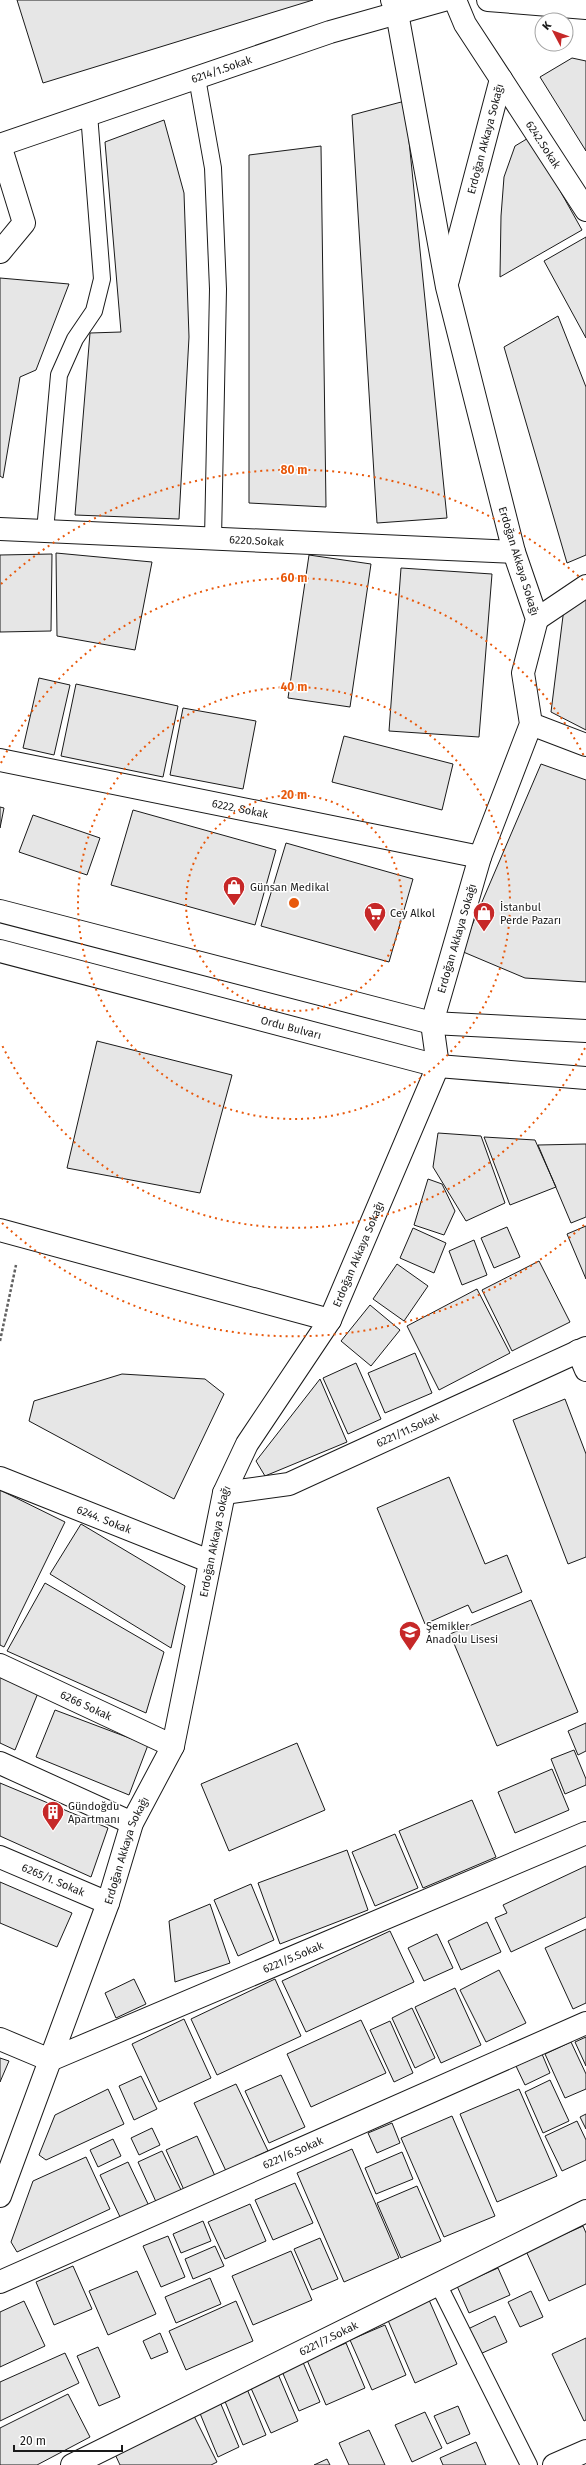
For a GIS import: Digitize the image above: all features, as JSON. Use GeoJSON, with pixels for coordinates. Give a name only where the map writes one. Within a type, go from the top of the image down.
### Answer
{"type":"FeatureCollection","features":[{"type":"Feature","properties":{"kind":"street","name":"6214/1.Sokak"},"geometry":{"type":"LineString","coordinates":[[0,145],[330,32],[395,7],[444,0]]}},
{"type":"Feature","properties":{"kind":"street","name":"Erdoğan Akkaya Sokağı"},"geometry":{"type":"LineString","coordinates":[[446,287],[501,79],[465,24],[455,0]]}},
{"type":"Feature","properties":{"kind":"street"},"geometry":{"type":"LineString","coordinates":[[488,0],[586,8]]}},
{"type":"Feature","properties":{"kind":"street","name":"Erdoğan Akkaya Sokağı"},"geometry":{"type":"LineString","coordinates":[[0,2196],[108,1903],[132,1824],[173,1746],[208,1561],[224,1493],[247,1444],[330,1320],[438,1066],[432,1023],[480,857],[531,724],[523,673],[537,619],[514,552],[446,287],[395,7]]}},
{"type":"Feature","properties":{"kind":"street","name":"6242.Sokak"},"geometry":{"type":"LineString","coordinates":[[501,79],[586,210]]}},
{"type":"Feature","properties":{"kind":"street"},"geometry":{"type":"LineString","coordinates":[[0,145],[24,223],[0,252]]}},
{"type":"Feature","properties":{"kind":"street","name":"6220.Sokak"},"geometry":{"type":"LineString","coordinates":[[0,529],[514,552]]}},
{"type":"Feature","properties":{"kind":"street"},"geometry":{"type":"LineString","coordinates":[[537,619],[586,586]]}},
{"type":"Feature","properties":{"kind":"street"},"geometry":{"type":"LineString","coordinates":[[531,724],[586,745]]}},
{"type":"Feature","properties":{"kind":"street","name":"6222. Sokak"},"geometry":{"type":"LineString","coordinates":[[0,760],[480,857]]}},
{"type":"Feature","properties":{"kind":"street"},"geometry":{"type":"LineString","coordinates":[[0,911],[432,1023],[586,1031]]}},
{"type":"Feature","properties":{"kind":"street","name":"Ordu Bulvarı"},"geometry":{"type":"LineString","coordinates":[[0,951],[438,1066],[586,1078]]}},
{"type":"Feature","properties":{"kind":"street"},"geometry":{"type":"LineString","coordinates":[[0,1230],[330,1320]]}},
{"type":"Feature","properties":{"kind":"street","name":"6221/11.Sokak"},"geometry":{"type":"LineString","coordinates":[[224,1493],[290,1484],[583,1356]]}},
{"type":"Feature","properties":{"kind":"street","name":"6244. Sokak"},"geometry":{"type":"LineString","coordinates":[[0,1478],[208,1561]]}},
{"type":"Feature","properties":{"kind":"street","name":"6266 Sokak"},"geometry":{"type":"LineString","coordinates":[[0,1665],[173,1746]]}},
{"type":"Feature","properties":{"kind":"street"},"geometry":{"type":"LineString","coordinates":[[0,1763],[132,1824]]}},
{"type":"Feature","properties":{"kind":"street","name":"6221/5.Sokak"},"geometry":{"type":"LineString","coordinates":[[50,2060],[586,1833]]}},
{"type":"Feature","properties":{"kind":"street","name":"6265/1. Sokak"},"geometry":{"type":"LineString","coordinates":[[0,1857],[108,1903]]}},
{"type":"Feature","properties":{"kind":"street","name":"6221/6.Sokak"},"geometry":{"type":"LineString","coordinates":[[0,2282],[586,2023]]}},
{"type":"Feature","properties":{"kind":"street"},"geometry":{"type":"LineString","coordinates":[[0,2039],[50,2060]]}},
{"type":"Feature","properties":{"kind":"street","name":"6221/7.Sokak"},"geometry":{"type":"LineString","coordinates":[[72,2465],[586,2211]]}},
{"type":"Feature","properties":{"kind":"street"},"geometry":{"type":"LineString","coordinates":[[554,2465],[586,2451]]}},
{"type":"Feature","properties":{"kind":"lane"},"geometry":{"type":"LineString","coordinates":[[197,78],[213,168],[218,289],[213,538]]}},
{"type":"Feature","properties":{"kind":"lane"},"geometry":{"type":"LineString","coordinates":[[45,531],[59,375],[75,339],[94,311],[102,279],[89,114]]}},
{"type":"Feature","properties":{"kind":"lane"},"geometry":{"type":"LineString","coordinates":[[438,2284],[529,2465]]}},
{"type":"Feature","properties":{"kind":"path"},"geometry":{"type":"LineString","coordinates":[[0,1341],[22,1236]]}},
{"type":"Feature","properties":{"kind":"building"},"geometry":{"type":"Polygon","coordinates":[[[17,0],[313,0],[43,83],[17,0]]]}},
{"type":"Feature","properties":{"kind":"building"},"geometry":{"type":"Polygon","coordinates":[[[572,58],[586,61],[586,151],[540,77],[572,58]]]}},
{"type":"Feature","properties":{"kind":"building"},"geometry":{"type":"Polygon","coordinates":[[[405,101],[447,518],[377,523],[352,115],[405,101]]]}},
{"type":"Feature","properties":{"kind":"building"},"geometry":{"type":"Polygon","coordinates":[[[164,120],[184,193],[189,337],[179,519],[75,515],[90,333],[121,332],[105,142],[164,120]]]}},
{"type":"Feature","properties":{"kind":"building"},"geometry":{"type":"Polygon","coordinates":[[[530,137],[582,230],[500,277],[501,216],[504,177],[515,146],[530,137]]]}},
{"type":"Feature","properties":{"kind":"building"},"geometry":{"type":"Polygon","coordinates":[[[321,146],[326,507],[249,503],[249,155],[321,146]]]}},
{"type":"Feature","properties":{"kind":"building"},"geometry":{"type":"Polygon","coordinates":[[[586,237],[586,338],[544,261],[586,237]]]}},
{"type":"Feature","properties":{"kind":"building"},"geometry":{"type":"Polygon","coordinates":[[[0,278],[69,284],[36,370],[20,377],[3,478],[0,476],[0,278]]]}},
{"type":"Feature","properties":{"kind":"building"},"geometry":{"type":"Polygon","coordinates":[[[558,316],[586,387],[586,555],[567,563],[504,347],[558,316]]]}},
{"type":"Feature","properties":{"kind":"building"},"geometry":{"type":"Polygon","coordinates":[[[56,553],[152,562],[135,650],[57,636],[56,553]]]}},
{"type":"Feature","properties":{"kind":"building"},"geometry":{"type":"Polygon","coordinates":[[[52,554],[51,631],[0,632],[0,555],[52,554]]]}},
{"type":"Feature","properties":{"kind":"building"},"geometry":{"type":"Polygon","coordinates":[[[309,555],[371,564],[350,707],[288,698],[309,555]]]}},
{"type":"Feature","properties":{"kind":"building"},"geometry":{"type":"Polygon","coordinates":[[[401,568],[492,574],[479,737],[389,731],[401,568]]]}},
{"type":"Feature","properties":{"kind":"building"},"geometry":{"type":"Polygon","coordinates":[[[586,594],[586,730],[551,712],[564,608],[586,594]]]}},
{"type":"Feature","properties":{"kind":"building"},"geometry":{"type":"Polygon","coordinates":[[[39,678],[70,685],[54,755],[23,748],[39,678]]]}},
{"type":"Feature","properties":{"kind":"building"},"geometry":{"type":"Polygon","coordinates":[[[76,684],[178,706],[163,777],[61,756],[76,684]]]}},
{"type":"Feature","properties":{"kind":"building"},"geometry":{"type":"Polygon","coordinates":[[[183,708],[256,721],[243,789],[170,775],[183,708]]]}},
{"type":"Feature","properties":{"kind":"building"},"geometry":{"type":"Polygon","coordinates":[[[344,736],[453,764],[442,810],[332,782],[344,736]]]}},
{"type":"Feature","properties":{"kind":"building"},"geometry":{"type":"Polygon","coordinates":[[[541,764],[586,780],[586,982],[525,978],[461,951],[541,764]]]}},
{"type":"Feature","properties":{"kind":"building"},"geometry":{"type":"Polygon","coordinates":[[[0,807],[4,808],[0,828],[0,807]]]}},
{"type":"Feature","properties":{"kind":"building"},"geometry":{"type":"Polygon","coordinates":[[[133,810],[276,850],[255,925],[111,885],[133,810]]]}},
{"type":"Feature","properties":{"kind":"building"},"geometry":{"type":"Polygon","coordinates":[[[33,815],[100,838],[87,875],[19,852],[33,815]]]}},
{"type":"Feature","properties":{"kind":"building"},"geometry":{"type":"Polygon","coordinates":[[[286,843],[413,879],[389,962],[261,926],[286,843]]]}},
{"type":"Feature","properties":{"kind":"building"},"geometry":{"type":"Polygon","coordinates":[[[97,1041],[232,1075],[200,1193],[67,1168],[97,1041]]]}},
{"type":"Feature","properties":{"kind":"building"},"geometry":{"type":"Polygon","coordinates":[[[438,1133],[481,1136],[505,1203],[466,1221],[433,1167],[438,1133]]]}},
{"type":"Feature","properties":{"kind":"building"},"geometry":{"type":"Polygon","coordinates":[[[484,1137],[535,1140],[556,1187],[510,1205],[484,1137]]]}},
{"type":"Feature","properties":{"kind":"building"},"geometry":{"type":"Polygon","coordinates":[[[586,1144],[586,1217],[571,1223],[538,1145],[586,1144]]]}},
{"type":"Feature","properties":{"kind":"building"},"geometry":{"type":"Polygon","coordinates":[[[428,1179],[442,1184],[455,1211],[444,1235],[414,1225],[428,1179]]]}},
{"type":"Feature","properties":{"kind":"building"},"geometry":{"type":"Polygon","coordinates":[[[586,1226],[586,1279],[567,1234],[586,1226]]]}},
{"type":"Feature","properties":{"kind":"building"},"geometry":{"type":"Polygon","coordinates":[[[507,1227],[520,1257],[494,1268],[481,1238],[507,1227]]]}},
{"type":"Feature","properties":{"kind":"building"},"geometry":{"type":"Polygon","coordinates":[[[413,1228],[446,1243],[434,1273],[400,1258],[413,1228]]]}},
{"type":"Feature","properties":{"kind":"building"},"geometry":{"type":"Polygon","coordinates":[[[474,1240],[487,1275],[462,1285],[449,1251],[474,1240]]]}},
{"type":"Feature","properties":{"kind":"building"},"geometry":{"type":"Polygon","coordinates":[[[539,1261],[570,1322],[512,1351],[482,1290],[539,1261]]]}},
{"type":"Feature","properties":{"kind":"building"},"geometry":{"type":"Polygon","coordinates":[[[397,1264],[428,1286],[404,1321],[373,1299],[397,1264]]]}},
{"type":"Feature","properties":{"kind":"building"},"geometry":{"type":"Polygon","coordinates":[[[477,1289],[510,1353],[439,1390],[407,1326],[477,1289]]]}},
{"type":"Feature","properties":{"kind":"building"},"geometry":{"type":"Polygon","coordinates":[[[370,1305],[400,1330],[371,1366],[341,1341],[370,1305]]]}},
{"type":"Feature","properties":{"kind":"building"},"geometry":{"type":"Polygon","coordinates":[[[415,1353],[432,1393],[385,1413],[368,1373],[415,1353]]]}},
{"type":"Feature","properties":{"kind":"building"},"geometry":{"type":"Polygon","coordinates":[[[356,1363],[381,1419],[348,1434],[323,1378],[356,1363]]]}},
{"type":"Feature","properties":{"kind":"building"},"geometry":{"type":"Polygon","coordinates":[[[122,1374],[205,1379],[224,1394],[174,1499],[29,1421],[34,1401],[122,1374]]]}},
{"type":"Feature","properties":{"kind":"building"},"geometry":{"type":"Polygon","coordinates":[[[320,1379],[347,1442],[265,1476],[256,1461],[320,1379]]]}},
{"type":"Feature","properties":{"kind":"building"},"geometry":{"type":"Polygon","coordinates":[[[565,1399],[586,1454],[586,1557],[568,1564],[513,1420],[565,1399]]]}},
{"type":"Feature","properties":{"kind":"building"},"geometry":{"type":"Polygon","coordinates":[[[449,1477],[485,1564],[507,1555],[522,1592],[472,1613],[468,1605],[425,1624],[377,1508],[449,1477]]]}},
{"type":"Feature","properties":{"kind":"building"},"geometry":{"type":"Polygon","coordinates":[[[0,1490],[65,1522],[4,1647],[0,1645],[0,1490]]]}},
{"type":"Feature","properties":{"kind":"building"},"geometry":{"type":"Polygon","coordinates":[[[81,1524],[185,1586],[171,1648],[50,1574],[81,1524]]]}},
{"type":"Feature","properties":{"kind":"building"},"geometry":{"type":"Polygon","coordinates":[[[45,1583],[164,1652],[146,1713],[7,1651],[45,1583]]]}},
{"type":"Feature","properties":{"kind":"building"},"geometry":{"type":"Polygon","coordinates":[[[531,1600],[578,1712],[497,1746],[450,1634],[531,1600]]]}},
{"type":"Feature","properties":{"kind":"building"},"geometry":{"type":"Polygon","coordinates":[[[0,1677],[38,1693],[15,1750],[0,1743],[0,1677]]]}},
{"type":"Feature","properties":{"kind":"building"},"geometry":{"type":"Polygon","coordinates":[[[55,1710],[148,1745],[129,1795],[36,1757],[55,1710]]]}},
{"type":"Feature","properties":{"kind":"building"},"geometry":{"type":"Polygon","coordinates":[[[586,1723],[586,1751],[578,1755],[568,1731],[586,1723]]]}},
{"type":"Feature","properties":{"kind":"building"},"geometry":{"type":"Polygon","coordinates":[[[297,1743],[325,1810],[229,1851],[201,1784],[297,1743]]]}},
{"type":"Feature","properties":{"kind":"building"},"geometry":{"type":"Polygon","coordinates":[[[574,1750],[586,1779],[586,1785],[565,1794],[551,1759],[574,1750]]]}},
{"type":"Feature","properties":{"kind":"building"},"geometry":{"type":"Polygon","coordinates":[[[552,1769],[569,1810],[515,1833],[498,1792],[552,1769]]]}},
{"type":"Feature","properties":{"kind":"building","name":"Gündoğdu Apartmanı"},"geometry":{"type":"Polygon","coordinates":[[[0,1783],[108,1828],[91,1877],[0,1836],[0,1783]]]}},
{"type":"Feature","properties":{"kind":"building"},"geometry":{"type":"Polygon","coordinates":[[[472,1800],[496,1857],[423,1888],[399,1831],[472,1800]]]}},
{"type":"Feature","properties":{"kind":"building"},"geometry":{"type":"Polygon","coordinates":[[[395,1834],[418,1888],[375,1906],[352,1852],[395,1834]]]}},
{"type":"Feature","properties":{"kind":"building"},"geometry":{"type":"Polygon","coordinates":[[[347,1850],[368,1910],[280,1944],[258,1883],[347,1850]]]}},
{"type":"Feature","properties":{"kind":"building"},"geometry":{"type":"Polygon","coordinates":[[[586,1866],[586,1917],[511,1952],[495,1918],[507,1913],[503,1905],[586,1866]]]}},
{"type":"Feature","properties":{"kind":"building"},"geometry":{"type":"Polygon","coordinates":[[[0,1882],[72,1913],[57,1947],[0,1923],[0,1882]]]}},
{"type":"Feature","properties":{"kind":"building"},"geometry":{"type":"Polygon","coordinates":[[[251,1884],[274,1940],[238,1956],[214,1900],[251,1884]]]}},
{"type":"Feature","properties":{"kind":"building"},"geometry":{"type":"Polygon","coordinates":[[[210,1904],[230,1963],[175,1982],[169,1921],[210,1904]]]}},
{"type":"Feature","properties":{"kind":"building"},"geometry":{"type":"Polygon","coordinates":[[[487,1922],[501,1952],[461,1970],[448,1941],[487,1922]]]}},
{"type":"Feature","properties":{"kind":"building"},"geometry":{"type":"Polygon","coordinates":[[[586,1929],[586,2003],[573,2009],[545,1948],[586,1929]]]}},
{"type":"Feature","properties":{"kind":"building"},"geometry":{"type":"Polygon","coordinates":[[[390,1931],[414,1982],[306,2032],[282,1981],[390,1931]]]}},
{"type":"Feature","properties":{"kind":"building"},"geometry":{"type":"Polygon","coordinates":[[[437,1934],[453,1968],[424,1981],[408,1948],[437,1934]]]}},
{"type":"Feature","properties":{"kind":"building"},"geometry":{"type":"Polygon","coordinates":[[[499,1970],[526,2023],[486,2042],[460,1990],[499,1970]]]}},
{"type":"Feature","properties":{"kind":"building"},"geometry":{"type":"Polygon","coordinates":[[[134,1979],[146,2004],[116,2018],[105,1993],[134,1979]]]}},
{"type":"Feature","properties":{"kind":"building"},"geometry":{"type":"Polygon","coordinates":[[[275,1979],[301,2036],[217,2075],[191,2019],[275,1979]]]}},
{"type":"Feature","properties":{"kind":"building"},"geometry":{"type":"Polygon","coordinates":[[[455,1988],[481,2045],[441,2063],[415,2007],[455,1988]]]}},
{"type":"Feature","properties":{"kind":"building"},"geometry":{"type":"Polygon","coordinates":[[[412,2008],[435,2058],[415,2068],[392,2018],[412,2008]]]}},
{"type":"Feature","properties":{"kind":"building"},"geometry":{"type":"Polygon","coordinates":[[[184,2019],[211,2078],[159,2102],[132,2044],[184,2019]]]}},
{"type":"Feature","properties":{"kind":"building"},"geometry":{"type":"Polygon","coordinates":[[[361,2020],[386,2073],[311,2107],[287,2054],[361,2020]]]}},
{"type":"Feature","properties":{"kind":"building"},"geometry":{"type":"Polygon","coordinates":[[[390,2021],[413,2073],[394,2082],[370,2030],[390,2021]]]}},
{"type":"Feature","properties":{"kind":"building"},"geometry":{"type":"Polygon","coordinates":[[[586,2037],[586,2066],[575,2042],[586,2037]]]}},
{"type":"Feature","properties":{"kind":"building"},"geometry":{"type":"Polygon","coordinates":[[[571,2042],[586,2074],[586,2089],[565,2098],[545,2054],[571,2042]]]}},
{"type":"Feature","properties":{"kind":"building"},"geometry":{"type":"Polygon","coordinates":[[[542,2054],[550,2073],[525,2085],[516,2066],[542,2054]]]}},
{"type":"Feature","properties":{"kind":"building"},"geometry":{"type":"Polygon","coordinates":[[[0,2058],[9,2061],[0,2082],[0,2058]]]}},
{"type":"Feature","properties":{"kind":"building"},"geometry":{"type":"Polygon","coordinates":[[[281,2075],[305,2127],[269,2143],[245,2091],[281,2075]]]}},
{"type":"Feature","properties":{"kind":"building"},"geometry":{"type":"Polygon","coordinates":[[[141,2076],[157,2109],[134,2120],[119,2086],[141,2076]]]}},
{"type":"Feature","properties":{"kind":"building"},"geometry":{"type":"Polygon","coordinates":[[[550,2080],[569,2121],[543,2133],[525,2092],[550,2080]]]}},
{"type":"Feature","properties":{"kind":"building"},"geometry":{"type":"Polygon","coordinates":[[[236,2084],[268,2151],[226,2171],[194,2103],[236,2084]]]}},
{"type":"Feature","properties":{"kind":"building"},"geometry":{"type":"Polygon","coordinates":[[[108,2089],[124,2124],[46,2160],[39,2155],[55,2115],[108,2089]]]}},
{"type":"Feature","properties":{"kind":"building"},"geometry":{"type":"Polygon","coordinates":[[[519,2089],[557,2176],[497,2202],[460,2114],[519,2089]]]}},
{"type":"Feature","properties":{"kind":"building"},"geometry":{"type":"Polygon","coordinates":[[[586,2114],[586,2129],[580,2117],[586,2114]]]}},
{"type":"Feature","properties":{"kind":"building"},"geometry":{"type":"Polygon","coordinates":[[[452,2116],[495,2216],[444,2237],[401,2138],[452,2116]]]}},
{"type":"Feature","properties":{"kind":"building"},"geometry":{"type":"Polygon","coordinates":[[[577,2121],[586,2140],[586,2160],[562,2171],[545,2136],[577,2121]]]}},
{"type":"Feature","properties":{"kind":"building"},"geometry":{"type":"Polygon","coordinates":[[[392,2123],[400,2143],[377,2153],[368,2133],[392,2123]]]}},
{"type":"Feature","properties":{"kind":"building"},"geometry":{"type":"Polygon","coordinates":[[[152,2128],[160,2145],[139,2155],[131,2138],[152,2128]]]}},
{"type":"Feature","properties":{"kind":"building"},"geometry":{"type":"Polygon","coordinates":[[[197,2136],[215,2176],[184,2190],[166,2150],[197,2136]]]}},
{"type":"Feature","properties":{"kind":"building"},"geometry":{"type":"Polygon","coordinates":[[[113,2139],[121,2156],[98,2167],[90,2150],[113,2139]]]}},
{"type":"Feature","properties":{"kind":"building"},"geometry":{"type":"Polygon","coordinates":[[[352,2149],[399,2258],[344,2282],[297,2173],[352,2149]]]}},
{"type":"Feature","properties":{"kind":"building"},"geometry":{"type":"Polygon","coordinates":[[[162,2151],[182,2192],[157,2204],[138,2162],[162,2151]]]}},
{"type":"Feature","properties":{"kind":"building"},"geometry":{"type":"Polygon","coordinates":[[[402,2152],[413,2179],[376,2194],[365,2168],[402,2152]]]}},
{"type":"Feature","properties":{"kind":"building"},"geometry":{"type":"Polygon","coordinates":[[[86,2157],[110,2209],[17,2252],[11,2242],[33,2181],[86,2157]]]}},
{"type":"Feature","properties":{"kind":"building"},"geometry":{"type":"Polygon","coordinates":[[[128,2162],[150,2208],[122,2221],[100,2175],[128,2162]]]}},
{"type":"Feature","properties":{"kind":"building"},"geometry":{"type":"Polygon","coordinates":[[[295,2183],[313,2223],[273,2240],[255,2200],[295,2183]]]}},
{"type":"Feature","properties":{"kind":"building"},"geometry":{"type":"Polygon","coordinates":[[[417,2186],[441,2241],[401,2258],[377,2203],[417,2186]]]}},
{"type":"Feature","properties":{"kind":"building"},"geometry":{"type":"Polygon","coordinates":[[[250,2204],[266,2241],[225,2259],[208,2222],[250,2204]]]}},
{"type":"Feature","properties":{"kind":"building"},"geometry":{"type":"Polygon","coordinates":[[[203,2221],[211,2241],[181,2253],[173,2234],[203,2221]]]}},
{"type":"Feature","properties":{"kind":"building"},"geometry":{"type":"Polygon","coordinates":[[[583,2226],[586,2233],[586,2284],[549,2301],[526,2251],[583,2226]]]}},
{"type":"Feature","properties":{"kind":"building"},"geometry":{"type":"Polygon","coordinates":[[[168,2236],[185,2277],[161,2287],[143,2246],[168,2236]]]}},
{"type":"Feature","properties":{"kind":"building"},"geometry":{"type":"Polygon","coordinates":[[[320,2238],[338,2279],[312,2290],[294,2249],[320,2238]]]}},
{"type":"Feature","properties":{"kind":"building"},"geometry":{"type":"Polygon","coordinates":[[[215,2246],[224,2266],[193,2279],[185,2259],[215,2246]]]}},
{"type":"Feature","properties":{"kind":"building"},"geometry":{"type":"Polygon","coordinates":[[[291,2251],[312,2300],[253,2325],[232,2276],[291,2251]]]}},
{"type":"Feature","properties":{"kind":"building"},"geometry":{"type":"Polygon","coordinates":[[[73,2266],[92,2309],[54,2325],[36,2282],[73,2266]]]}},
{"type":"Feature","properties":{"kind":"building"},"geometry":{"type":"Polygon","coordinates":[[[498,2268],[510,2295],[469,2313],[457,2286],[498,2268]]]}},
{"type":"Feature","properties":{"kind":"building"},"geometry":{"type":"Polygon","coordinates":[[[137,2271],[156,2314],[108,2335],[89,2291],[137,2271]]]}},
{"type":"Feature","properties":{"kind":"building"},"geometry":{"type":"Polygon","coordinates":[[[210,2278],[221,2304],[176,2323],[165,2297],[210,2278]]]}},
{"type":"Feature","properties":{"kind":"building"},"geometry":{"type":"Polygon","coordinates":[[[531,2291],[543,2317],[520,2327],[508,2302],[531,2291]]]}},
{"type":"Feature","properties":{"kind":"building"},"geometry":{"type":"Polygon","coordinates":[[[429,2300],[457,2364],[415,2383],[387,2318],[429,2300]]]}},
{"type":"Feature","properties":{"kind":"building"},"geometry":{"type":"Polygon","coordinates":[[[24,2301],[45,2346],[0,2367],[0,2312],[24,2301]]]}},
{"type":"Feature","properties":{"kind":"building"},"geometry":{"type":"Polygon","coordinates":[[[236,2301],[253,2341],[186,2370],[169,2331],[236,2301]]]}},
{"type":"Feature","properties":{"kind":"building"},"geometry":{"type":"Polygon","coordinates":[[[495,2316],[507,2342],[480,2354],[468,2329],[495,2316]]]}},
{"type":"Feature","properties":{"kind":"building"},"geometry":{"type":"Polygon","coordinates":[[[385,2325],[406,2375],[372,2390],[350,2340],[385,2325]]]}},
{"type":"Feature","properties":{"kind":"building"},"geometry":{"type":"Polygon","coordinates":[[[160,2333],[168,2352],[151,2359],[143,2341],[160,2333]]]}},
{"type":"Feature","properties":{"kind":"building"},"geometry":{"type":"Polygon","coordinates":[[[586,2338],[586,2420],[584,2421],[552,2354],[586,2338]]]}},
{"type":"Feature","properties":{"kind":"building"},"geometry":{"type":"Polygon","coordinates":[[[346,2343],[365,2388],[326,2405],[307,2360],[346,2343]]]}},
{"type":"Feature","properties":{"kind":"building"},"geometry":{"type":"Polygon","coordinates":[[[98,2347],[120,2397],[99,2406],[77,2356],[98,2347]]]}},
{"type":"Feature","properties":{"kind":"building"},"geometry":{"type":"Polygon","coordinates":[[[65,2353],[79,2383],[0,2421],[0,2382],[65,2353]]]}},
{"type":"Feature","properties":{"kind":"building"},"geometry":{"type":"Polygon","coordinates":[[[302,2360],[320,2402],[299,2411],[281,2369],[302,2360]]]}},
{"type":"Feature","properties":{"kind":"building"},"geometry":{"type":"Polygon","coordinates":[[[278,2374],[298,2421],[271,2433],[250,2386],[278,2374]]]}},
{"type":"Feature","properties":{"kind":"building"},"geometry":{"type":"Polygon","coordinates":[[[247,2389],[266,2435],[243,2445],[224,2399],[247,2389]]]}},
{"type":"Feature","properties":{"kind":"building"},"geometry":{"type":"Polygon","coordinates":[[[68,2394],[90,2437],[37,2465],[0,2465],[0,2428],[68,2394]]]}},
{"type":"Feature","properties":{"kind":"building"},"geometry":{"type":"Polygon","coordinates":[[[220,2402],[239,2447],[218,2457],[199,2411],[220,2402]]]}},
{"type":"Feature","properties":{"kind":"building"},"geometry":{"type":"Polygon","coordinates":[[[458,2406],[470,2434],[447,2444],[434,2416],[458,2406]]]}},
{"type":"Feature","properties":{"kind":"building"},"geometry":{"type":"Polygon","coordinates":[[[192,2412],[217,2462],[211,2465],[120,2465],[114,2452],[192,2412]]]}},
{"type":"Feature","properties":{"kind":"building"},"geometry":{"type":"Polygon","coordinates":[[[425,2412],[442,2448],[412,2462],[395,2425],[425,2412]]]}},
{"type":"Feature","properties":{"kind":"building"},"geometry":{"type":"Polygon","coordinates":[[[369,2430],[385,2465],[349,2465],[339,2443],[369,2430]]]}},
{"type":"Feature","properties":{"kind":"building"},"geometry":{"type":"Polygon","coordinates":[[[476,2442],[486,2465],[443,2465],[440,2458],[476,2442]]]}},
{"type":"Feature","properties":{"kind":"building"},"geometry":{"type":"Polygon","coordinates":[[[327,2459],[330,2465],[314,2465],[327,2459]]]}},
{"type":"Feature","properties":{"kind":"place","name":"Günsan Medikal"},"geometry":{"type":"Point","coordinates":[234,906]}},
{"type":"Feature","properties":{"kind":"place","name":"Cey Alkol"},"geometry":{"type":"Point","coordinates":[375,932]}},
{"type":"Feature","properties":{"kind":"place","name":"İstanbul Perde Pazarı"},"geometry":{"type":"Point","coordinates":[484,932]}},
{"type":"Feature","properties":{"kind":"place","name":"Şemikler Anadolu Lisesi"},"geometry":{"type":"Point","coordinates":[410,1652]}},
{"type":"Feature","properties":{"kind":"place","name":"Gündoğdu Apartmanı"},"geometry":{"type":"Point","coordinates":[53,1832]}}]}
